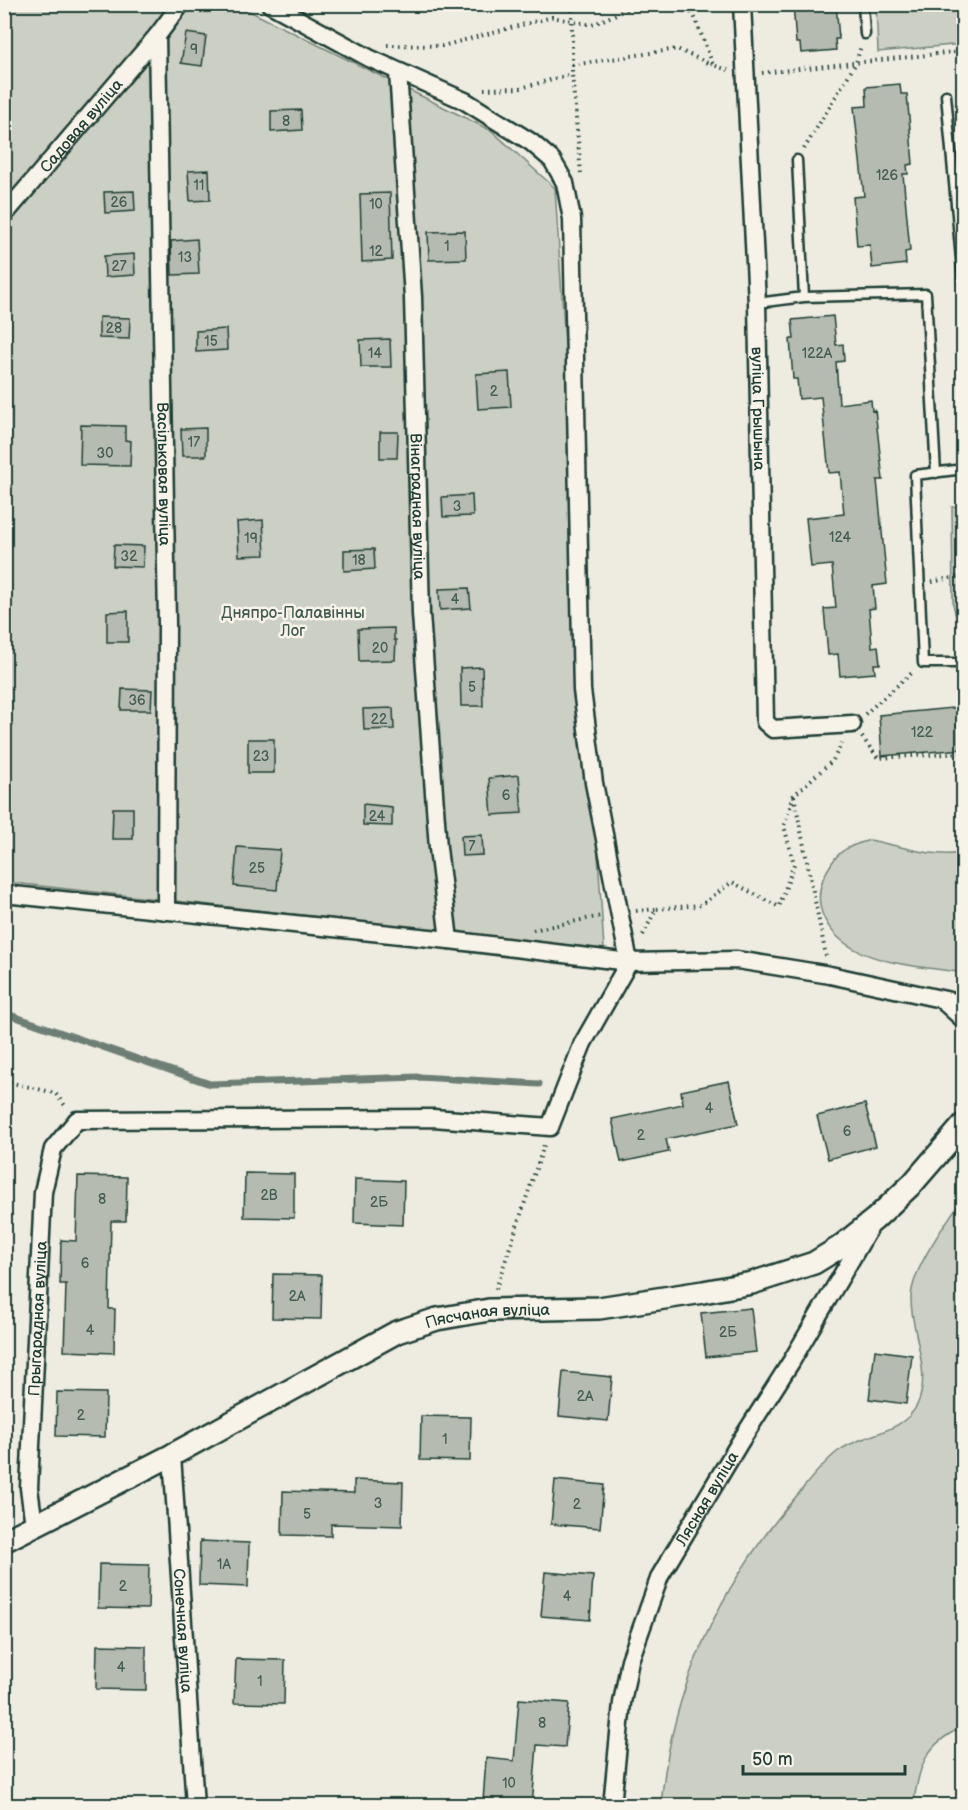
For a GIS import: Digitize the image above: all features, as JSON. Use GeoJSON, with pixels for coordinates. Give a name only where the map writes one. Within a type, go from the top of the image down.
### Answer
{"type":"FeatureCollection","features":[{"type":"Feature","properties":{"kind":"street","name":"Садовая вуліца"},"geometry":{"type":"LineString","coordinates":[[4,215],[157,36],[181,4]]}},
{"type":"Feature","properties":{"kind":"street"},"geometry":{"type":"LineString","coordinates":[[76,1120],[434,1118],[550,1127],[583,1043],[629,962],[594,783],[582,690],[572,219],[565,183],[552,160],[531,142],[465,101],[398,72],[270,4]]}},
{"type":"Feature","properties":{"kind":"street","name":"вуліца Грышына"},"geometry":{"type":"LineString","coordinates":[[742,4],[757,303],[765,722],[773,729],[852,724]]}},
{"type":"Feature","properties":{"kind":"street","name":"Васільковая вуліца"},"geometry":{"type":"LineString","coordinates":[[157,36],[167,623],[166,911]]}},
{"type":"Feature","properties":{"kind":"street","name":"Вінаградная вуліца"},"geometry":{"type":"LineString","coordinates":[[398,72],[413,297],[421,614],[440,868],[449,940]]}},
{"type":"Feature","properties":{"kind":"street"},"geometry":{"type":"LineString","coordinates":[[4,894],[449,940],[629,962],[736,960],[830,975],[963,1004]]}},
{"type":"Feature","properties":{"kind":"street"},"geometry":{"type":"LineString","coordinates":[[944,1001],[963,1020]]}},
{"type":"Feature","properties":{"kind":"street","name":"Прыгарадная вуліца"},"geometry":{"type":"LineString","coordinates":[[34,1526],[29,1488],[43,1192],[53,1149],[76,1120]]}},
{"type":"Feature","properties":{"kind":"street","name":"Пясчаная вуліца"},"geometry":{"type":"LineString","coordinates":[[4,1541],[172,1455],[397,1332],[437,1318],[489,1310],[599,1308],[752,1283],[814,1263],[840,1248],[875,1219],[913,1183],[962,1123]]}},
{"type":"Feature","properties":{"kind":"street","name":"Лясная вуліца"},"geometry":{"type":"LineString","coordinates":[[612,1806],[622,1703],[630,1660],[660,1576],[740,1442],[792,1362],[875,1219]]}},
{"type":"Feature","properties":{"kind":"street","name":"Сонечная вуліца"},"geometry":{"type":"LineString","coordinates":[[172,1455],[195,1806]]}},
{"type":"Feature","properties":{"kind":"lane"},"geometry":{"type":"LineString","coordinates":[[863,4],[865,34]]}},
{"type":"Feature","properties":{"kind":"lane"},"geometry":{"type":"LineString","coordinates":[[946,95],[963,292]]}},
{"type":"Feature","properties":{"kind":"lane"},"geometry":{"type":"LineString","coordinates":[[797,160],[804,297]]}},
{"type":"Feature","properties":{"kind":"lane"},"geometry":{"type":"LineString","coordinates":[[757,303],[804,297],[926,294],[936,473]]}},
{"type":"Feature","properties":{"kind":"lane"},"geometry":{"type":"LineString","coordinates":[[963,470],[915,475],[923,663],[963,663]]}},
{"type":"Feature","properties":{"kind":"path"},"geometry":{"type":"LineString","coordinates":[[572,4],[572,74],[581,147],[581,177]]}},
{"type":"Feature","properties":{"kind":"path"},"geometry":{"type":"LineString","coordinates":[[683,4],[693,13],[713,65]]}},
{"type":"Feature","properties":{"kind":"path"},"geometry":{"type":"LineString","coordinates":[[344,45],[442,46],[552,18],[592,25],[627,9],[665,5],[693,13]]}},
{"type":"Feature","properties":{"kind":"path"},"geometry":{"type":"LineString","coordinates":[[797,160],[856,63],[865,34]]}},
{"type":"Feature","properties":{"kind":"path"},"geometry":{"type":"LineString","coordinates":[[572,65],[677,49],[713,65],[744,75],[963,51]]}},
{"type":"Feature","properties":{"kind":"path"},"geometry":{"type":"LineString","coordinates":[[475,89],[521,88],[572,74]]}},
{"type":"Feature","properties":{"kind":"path"},"geometry":{"type":"LineString","coordinates":[[920,585],[963,575]]}},
{"type":"Feature","properties":{"kind":"path"},"geometry":{"type":"LineString","coordinates":[[527,932],[618,912],[700,905],[732,882],[779,908],[794,864],[784,826],[794,795],[833,760],[852,724],[923,663]]}},
{"type":"Feature","properties":{"kind":"path"},"geometry":{"type":"LineString","coordinates":[[852,724],[878,758],[963,753]]}},
{"type":"Feature","properties":{"kind":"path"},"geometry":{"type":"LineString","coordinates":[[794,795],[824,938]]}},
{"type":"Feature","properties":{"kind":"path"},"geometry":{"type":"LineString","coordinates":[[629,962],[656,909]]}},
{"type":"Feature","properties":{"kind":"path"},"geometry":{"type":"LineString","coordinates":[[4,1081],[55,1093],[76,1120]]}},
{"type":"Feature","properties":{"kind":"path"},"geometry":{"type":"LineString","coordinates":[[489,1310],[550,1127]]}},
{"type":"Feature","properties":{"kind":"green space","name":"Дняпро-Палавінны Лог"},"geometry":{"type":"Polygon","coordinates":[[[5,5],[237,5],[492,131],[555,188],[604,949],[5,882],[5,5]]]}},
{"type":"Feature","properties":{"kind":"green space"},"geometry":{"type":"Polygon","coordinates":[[[876,5],[963,5],[963,44],[878,52],[876,5]]]}},
{"type":"Feature","properties":{"kind":"green space"},"geometry":{"type":"Polygon","coordinates":[[[963,506],[964,646],[953,604],[952,507],[963,506]]]}},
{"type":"Feature","properties":{"kind":"green space"},"geometry":{"type":"Polygon","coordinates":[[[870,840],[928,853],[963,853],[963,973],[885,960],[849,946],[834,934],[824,918],[820,903],[823,879],[841,852],[853,845],[870,840]]]}},
{"type":"Feature","properties":{"kind":"green space"},"geometry":{"type":"Polygon","coordinates":[[[963,1198],[963,1727],[940,1741],[926,1758],[918,1779],[913,1805],[661,1805],[666,1763],[687,1684],[701,1646],[739,1574],[762,1539],[830,1458],[847,1446],[902,1422],[917,1405],[923,1379],[912,1310],[913,1286],[931,1246],[963,1198]]]}},
{"type":"Feature","properties":{"kind":"building"},"geometry":{"type":"Polygon","coordinates":[[[793,4],[836,4],[839,39],[835,39],[836,50],[801,53],[800,43],[796,43],[793,4]]]}},
{"type":"Feature","properties":{"kind":"building"},"geometry":{"type":"Polygon","coordinates":[[[186,33],[206,36],[202,66],[181,63],[186,33]]]}},
{"type":"Feature","properties":{"kind":"building"},"geometry":{"type":"Polygon","coordinates":[[[900,84],[901,94],[907,94],[913,164],[907,165],[908,174],[903,174],[910,251],[905,252],[906,264],[872,268],[870,245],[857,246],[853,197],[864,196],[854,107],[867,106],[866,87],[900,84]]]}},
{"type":"Feature","properties":{"kind":"building"},"geometry":{"type":"Polygon","coordinates":[[[301,110],[302,130],[271,132],[271,111],[301,110]]]}},
{"type":"Feature","properties":{"kind":"building"},"geometry":{"type":"Polygon","coordinates":[[[209,170],[210,200],[190,201],[188,171],[209,170]]]}},
{"type":"Feature","properties":{"kind":"building"},"geometry":{"type":"Polygon","coordinates":[[[134,191],[135,211],[105,213],[104,192],[134,191]]]}},
{"type":"Feature","properties":{"kind":"building"},"geometry":{"type":"Polygon","coordinates":[[[390,193],[392,260],[362,262],[360,194],[390,193]]]}},
{"type":"Feature","properties":{"kind":"building"},"geometry":{"type":"Polygon","coordinates":[[[465,231],[466,259],[429,260],[428,232],[465,231]]]}},
{"type":"Feature","properties":{"kind":"building"},"geometry":{"type":"Polygon","coordinates":[[[197,239],[199,274],[172,275],[171,241],[197,239]]]}},
{"type":"Feature","properties":{"kind":"building"},"geometry":{"type":"Polygon","coordinates":[[[134,254],[135,275],[105,277],[104,256],[134,254]]]}},
{"type":"Feature","properties":{"kind":"building"},"geometry":{"type":"Polygon","coordinates":[[[833,316],[836,345],[843,344],[844,361],[836,362],[839,404],[871,400],[872,411],[875,410],[883,480],[877,480],[887,584],[873,586],[875,608],[869,609],[872,647],[878,646],[880,664],[874,664],[875,673],[840,676],[838,654],[828,655],[824,609],[836,608],[832,565],[811,567],[806,518],[844,514],[840,472],[829,473],[821,397],[799,399],[797,379],[793,379],[790,339],[794,339],[792,320],[833,316]]]}},
{"type":"Feature","properties":{"kind":"building"},"geometry":{"type":"Polygon","coordinates":[[[99,317],[130,318],[129,339],[99,338],[99,317]]]}},
{"type":"Feature","properties":{"kind":"building"},"geometry":{"type":"Polygon","coordinates":[[[226,329],[227,350],[196,352],[196,331],[226,329]]]}},
{"type":"Feature","properties":{"kind":"building"},"geometry":{"type":"Polygon","coordinates":[[[390,339],[391,367],[361,367],[360,340],[390,339]]]}},
{"type":"Feature","properties":{"kind":"building"},"geometry":{"type":"Polygon","coordinates":[[[509,372],[511,407],[478,409],[476,374],[509,372]]]}},
{"type":"Feature","properties":{"kind":"building"},"geometry":{"type":"Polygon","coordinates":[[[81,425],[125,426],[125,440],[131,441],[130,466],[80,465],[81,425]]]}},
{"type":"Feature","properties":{"kind":"building"},"geometry":{"type":"Polygon","coordinates":[[[206,428],[206,456],[182,456],[181,429],[206,428]]]}},
{"type":"Feature","properties":{"kind":"building"},"geometry":{"type":"Polygon","coordinates":[[[380,432],[398,432],[397,458],[380,458],[380,432]]]}},
{"type":"Feature","properties":{"kind":"building"},"geometry":{"type":"Polygon","coordinates":[[[472,495],[473,516],[443,517],[442,497],[472,495]]]}},
{"type":"Feature","properties":{"kind":"building"},"geometry":{"type":"Polygon","coordinates":[[[263,520],[265,555],[239,556],[237,522],[263,520]]]}},
{"type":"Feature","properties":{"kind":"building"},"geometry":{"type":"Polygon","coordinates":[[[114,545],[144,546],[143,567],[113,566],[114,545]]]}},
{"type":"Feature","properties":{"kind":"building"},"geometry":{"type":"Polygon","coordinates":[[[374,549],[375,569],[344,571],[344,550],[374,549]]]}},
{"type":"Feature","properties":{"kind":"building"},"geometry":{"type":"Polygon","coordinates":[[[469,588],[471,608],[440,610],[439,589],[469,588]]]}},
{"type":"Feature","properties":{"kind":"building"},"geometry":{"type":"Polygon","coordinates":[[[128,611],[128,642],[107,642],[107,612],[128,611]]]}},
{"type":"Feature","properties":{"kind":"building"},"geometry":{"type":"Polygon","coordinates":[[[394,628],[395,660],[359,661],[358,629],[394,628]]]}},
{"type":"Feature","properties":{"kind":"building"},"geometry":{"type":"Polygon","coordinates":[[[482,667],[483,706],[461,706],[460,668],[482,667]]]}},
{"type":"Feature","properties":{"kind":"building"},"geometry":{"type":"Polygon","coordinates":[[[122,689],[152,690],[151,710],[121,710],[122,689]]]}},
{"type":"Feature","properties":{"kind":"building"},"geometry":{"type":"Polygon","coordinates":[[[963,707],[963,749],[882,756],[879,715],[963,707]]]}},
{"type":"Feature","properties":{"kind":"building"},"geometry":{"type":"Polygon","coordinates":[[[393,708],[394,729],[364,730],[363,709],[393,708]]]}},
{"type":"Feature","properties":{"kind":"building"},"geometry":{"type":"Polygon","coordinates":[[[248,739],[274,739],[274,773],[248,773],[248,739]]]}},
{"type":"Feature","properties":{"kind":"building"},"geometry":{"type":"Polygon","coordinates":[[[519,775],[522,813],[492,815],[489,778],[519,775]]]}},
{"type":"Feature","properties":{"kind":"building"},"geometry":{"type":"Polygon","coordinates":[[[363,804],[392,807],[392,826],[363,825],[363,804]]]}},
{"type":"Feature","properties":{"kind":"building"},"geometry":{"type":"Polygon","coordinates":[[[113,808],[133,808],[133,839],[112,839],[113,808]]]}},
{"type":"Feature","properties":{"kind":"building"},"geometry":{"type":"Polygon","coordinates":[[[482,835],[483,855],[462,856],[461,836],[482,835]]]}},
{"type":"Feature","properties":{"kind":"building"},"geometry":{"type":"Polygon","coordinates":[[[237,847],[280,850],[277,890],[234,886],[237,847]]]}},
{"type":"Feature","properties":{"kind":"building"},"geometry":{"type":"Polygon","coordinates":[[[729,1081],[738,1124],[666,1139],[669,1152],[621,1162],[612,1119],[683,1104],[681,1091],[729,1081]]]}},
{"type":"Feature","properties":{"kind":"building"},"geometry":{"type":"Polygon","coordinates":[[[865,1104],[876,1146],[828,1159],[817,1116],[865,1104]]]}},
{"type":"Feature","properties":{"kind":"building"},"geometry":{"type":"Polygon","coordinates":[[[245,1173],[294,1174],[294,1218],[244,1217],[245,1173]]]}},
{"type":"Feature","properties":{"kind":"building"},"geometry":{"type":"Polygon","coordinates":[[[78,1176],[127,1177],[126,1221],[111,1221],[109,1309],[115,1309],[114,1353],[64,1351],[66,1284],[60,1284],[61,1240],[76,1241],[78,1176]]]}},
{"type":"Feature","properties":{"kind":"building"},"geometry":{"type":"Polygon","coordinates":[[[355,1179],[404,1181],[403,1225],[354,1223],[355,1179]]]}},
{"type":"Feature","properties":{"kind":"building"},"geometry":{"type":"Polygon","coordinates":[[[273,1274],[322,1275],[321,1319],[272,1318],[273,1274]]]}},
{"type":"Feature","properties":{"kind":"building"},"geometry":{"type":"Polygon","coordinates":[[[751,1308],[756,1352],[706,1357],[701,1313],[751,1308]]]}},
{"type":"Feature","properties":{"kind":"building"},"geometry":{"type":"Polygon","coordinates":[[[875,1350],[912,1355],[906,1404],[869,1399],[875,1350]]]}},
{"type":"Feature","properties":{"kind":"building"},"geometry":{"type":"Polygon","coordinates":[[[563,1372],[612,1377],[608,1421],[559,1416],[563,1372]]]}},
{"type":"Feature","properties":{"kind":"building"},"geometry":{"type":"Polygon","coordinates":[[[57,1392],[106,1393],[105,1437],[56,1436],[57,1392]]]}},
{"type":"Feature","properties":{"kind":"building"},"geometry":{"type":"Polygon","coordinates":[[[421,1416],[471,1417],[470,1461],[420,1460],[421,1416]]]}},
{"type":"Feature","properties":{"kind":"building"},"geometry":{"type":"Polygon","coordinates":[[[354,1480],[403,1482],[402,1526],[331,1524],[331,1536],[282,1535],[283,1491],[354,1493],[354,1480]]]}},
{"type":"Feature","properties":{"kind":"building"},"geometry":{"type":"Polygon","coordinates":[[[555,1480],[604,1485],[600,1528],[551,1524],[555,1480]]]}},
{"type":"Feature","properties":{"kind":"building"},"geometry":{"type":"Polygon","coordinates":[[[200,1541],[249,1543],[248,1587],[199,1585],[200,1541]]]}},
{"type":"Feature","properties":{"kind":"building"},"geometry":{"type":"Polygon","coordinates":[[[99,1564],[149,1565],[148,1609],[98,1608],[99,1564]]]}},
{"type":"Feature","properties":{"kind":"building"},"geometry":{"type":"Polygon","coordinates":[[[545,1572],[593,1576],[590,1620],[541,1616],[545,1572]]]}},
{"type":"Feature","properties":{"kind":"building"},"geometry":{"type":"Polygon","coordinates":[[[97,1645],[146,1646],[146,1690],[96,1689],[97,1645]]]}},
{"type":"Feature","properties":{"kind":"building"},"geometry":{"type":"Polygon","coordinates":[[[236,1659],[285,1660],[284,1704],[234,1703],[236,1659]]]}},
{"type":"Feature","properties":{"kind":"building"},"geometry":{"type":"Polygon","coordinates":[[[519,1699],[569,1703],[565,1747],[537,1745],[532,1806],[483,1802],[486,1758],[514,1761],[519,1699]]]}},
{"type":"Feature","properties":{"kind":"waterway"},"geometry":{"type":"LineString","coordinates":[[4,1013],[210,1084],[419,1077],[539,1084]]}}]}
